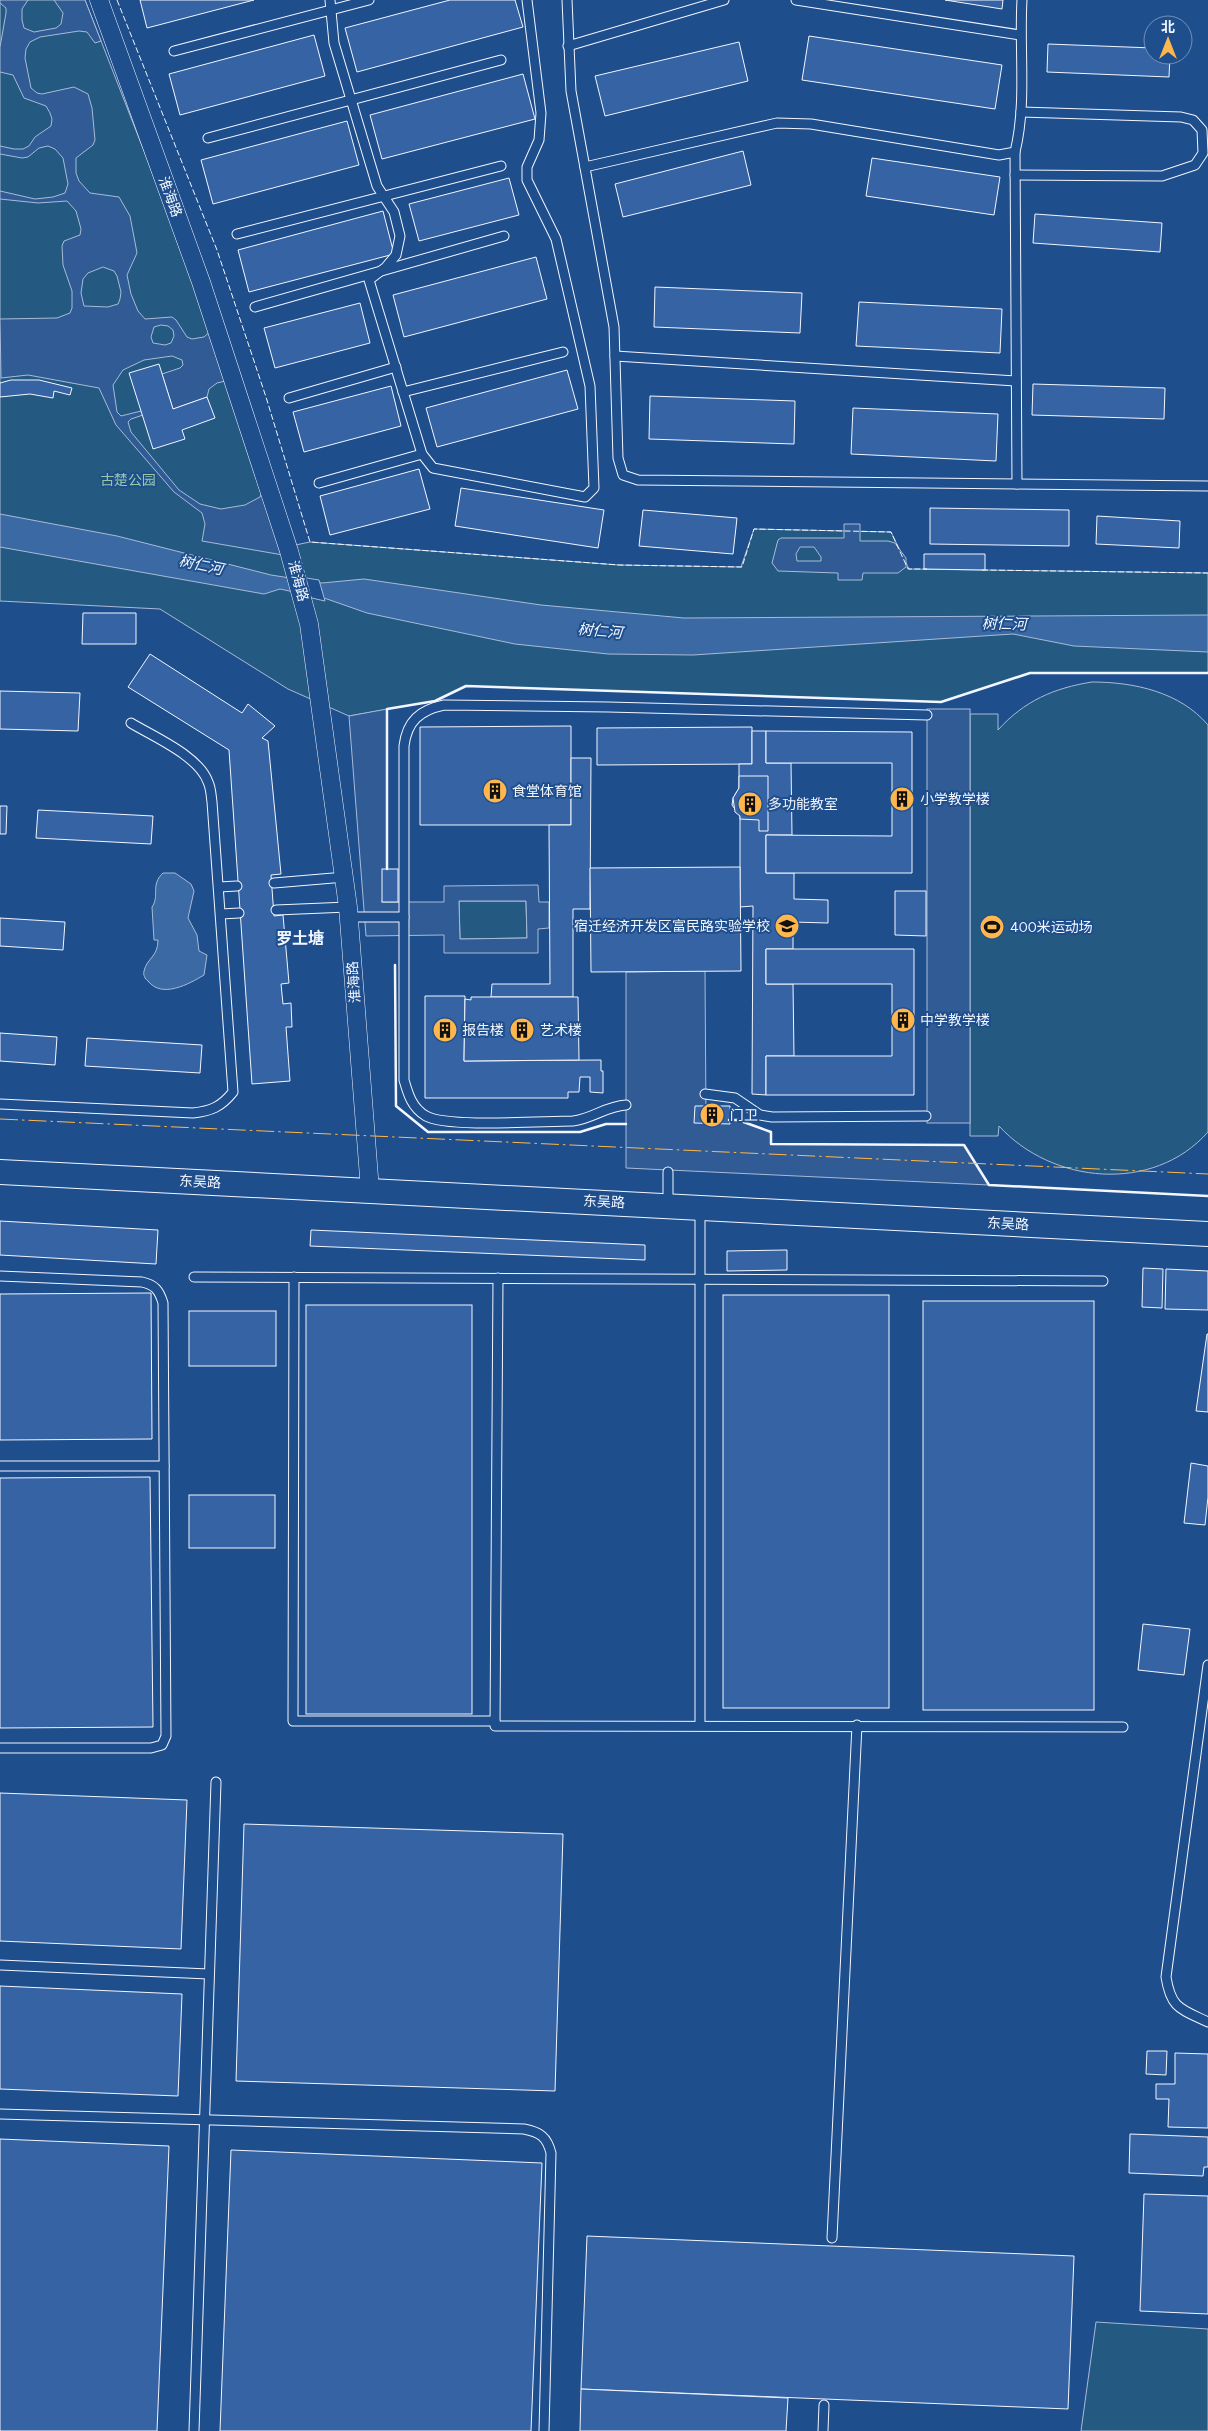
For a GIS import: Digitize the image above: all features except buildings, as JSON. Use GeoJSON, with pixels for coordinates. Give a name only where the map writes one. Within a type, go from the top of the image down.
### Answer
{"type":"FeatureCollection","features":[{"type":"Feature","properties":{"kind":"street","name":"淮海路"},"geometry":{"type":"LineString","coordinates":[[99,0],[201,282],[289,551],[309,624],[349,912],[370,1190]]}},
{"type":"Feature","properties":{"kind":"street","name":"东吴路"},"geometry":{"type":"LineString","coordinates":[[0,1172],[1208,1234]]}},
{"type":"Feature","properties":{"kind":"lane"},"geometry":{"type":"LineString","coordinates":[[330,0],[334,43],[377,186],[394,212],[400,236],[396,255],[383,270],[369,280],[422,454],[433,468],[585,497],[594,488],[590,386],[556,239],[527,180],[527,167],[539,140],[541,114],[527,0]]}},
{"type":"Feature","properties":{"kind":"lane"},"geometry":{"type":"LineString","coordinates":[[174,51],[369,0]]}},
{"type":"Feature","properties":{"kind":"lane"},"geometry":{"type":"LineString","coordinates":[[567,0],[570,91],[614,327],[618,458],[623,475],[638,480],[1208,486]]}},
{"type":"Feature","properties":{"kind":"lane"},"geometry":{"type":"LineString","coordinates":[[568,46],[724,0]]}},
{"type":"Feature","properties":{"kind":"lane"},"geometry":{"type":"LineString","coordinates":[[796,0],[1020,35]]}},
{"type":"Feature","properties":{"kind":"lane"},"geometry":{"type":"LineString","coordinates":[[1017,484],[1015,152],[1021,112],[1020,35],[1022,0]]}},
{"type":"Feature","properties":{"kind":"lane"},"geometry":{"type":"LineString","coordinates":[[208,138],[501,60]]}},
{"type":"Feature","properties":{"kind":"lane"},"geometry":{"type":"LineString","coordinates":[[1015,175],[1162,176],[1195,165],[1204,153],[1202,130],[1193,120],[1182,117],[1021,112]]}},
{"type":"Feature","properties":{"kind":"lane"},"geometry":{"type":"LineString","coordinates":[[585,167],[777,123],[811,124],[999,156],[1015,152]]}},
{"type":"Feature","properties":{"kind":"lane"},"geometry":{"type":"LineString","coordinates":[[236,234],[501,166]]}},
{"type":"Feature","properties":{"kind":"lane"},"geometry":{"type":"LineString","coordinates":[[255,307],[504,236]]}},
{"type":"Feature","properties":{"kind":"lane"},"geometry":{"type":"LineString","coordinates":[[403,392],[563,352]]}},
{"type":"Feature","properties":{"kind":"lane"},"geometry":{"type":"LineString","coordinates":[[615,356],[1016,381]]}},
{"type":"Feature","properties":{"kind":"lane"},"geometry":{"type":"LineString","coordinates":[[289,398],[396,367]]}},
{"type":"Feature","properties":{"kind":"lane"},"geometry":{"type":"LineString","coordinates":[[319,483],[422,454]]}},
{"type":"Feature","properties":{"kind":"lane"},"geometry":{"type":"LineString","coordinates":[[626,1105],[614,1106],[582,1120],[573,1121],[443,1122],[420,1112],[409,1097],[404,1080],[404,746],[409,724],[422,712],[444,705],[927,715]]}},
{"type":"Feature","properties":{"kind":"lane"},"geometry":{"type":"LineString","coordinates":[[0,1104],[192,1112],[209,1111],[223,1105],[233,1092],[212,802],[208,782],[200,768],[183,754],[131,722]]}},
{"type":"Feature","properties":{"kind":"lane"},"geometry":{"type":"LineString","coordinates":[[274,883],[345,877]]}},
{"type":"Feature","properties":{"kind":"lane"},"geometry":{"type":"LineString","coordinates":[[218,887],[237,886]]}},
{"type":"Feature","properties":{"kind":"lane"},"geometry":{"type":"LineString","coordinates":[[276,910],[349,912],[404,917]]}},
{"type":"Feature","properties":{"kind":"lane"},"geometry":{"type":"LineString","coordinates":[[221,914],[239,913]]}},
{"type":"Feature","properties":{"kind":"lane"},"geometry":{"type":"LineString","coordinates":[[705,1094],[735,1098],[760,1115],[772,1117],[926,1116]]}},
{"type":"Feature","properties":{"kind":"lane"},"geometry":{"type":"LineString","coordinates":[[668,1172],[668,1206]]}},
{"type":"Feature","properties":{"kind":"lane"},"geometry":{"type":"LineString","coordinates":[[700,1208],[700,1724]]}},
{"type":"Feature","properties":{"kind":"lane"},"geometry":{"type":"LineString","coordinates":[[0,1276],[142,1282],[153,1284],[160,1293],[163,1303],[166,1736],[162,1745],[151,1748],[0,1748]]}},
{"type":"Feature","properties":{"kind":"lane"},"geometry":{"type":"LineString","coordinates":[[194,1277],[1103,1281]]}},
{"type":"Feature","properties":{"kind":"lane"},"geometry":{"type":"LineString","coordinates":[[294,1277],[293,1721],[495,1721]]}},
{"type":"Feature","properties":{"kind":"lane"},"geometry":{"type":"LineString","coordinates":[[498,1278],[495,1726],[700,1724],[1123,1727]]}},
{"type":"Feature","properties":{"kind":"lane"},"geometry":{"type":"LineString","coordinates":[[0,1466],[164,1466]]}},
{"type":"Feature","properties":{"kind":"lane"},"geometry":{"type":"LineString","coordinates":[[1208,1665],[1166,1977],[1172,2001],[1181,2009],[1208,2022]]}},
{"type":"Feature","properties":{"kind":"lane"},"geometry":{"type":"LineString","coordinates":[[832,2238],[857,1725]]}},
{"type":"Feature","properties":{"kind":"lane"},"geometry":{"type":"LineString","coordinates":[[194,2431],[216,1782]]}},
{"type":"Feature","properties":{"kind":"lane"},"geometry":{"type":"LineString","coordinates":[[0,1965],[209,1974]]}},
{"type":"Feature","properties":{"kind":"lane"},"geometry":{"type":"LineString","coordinates":[[0,2114],[524,2129],[538,2132],[548,2141],[551,2153],[544,2431]]}},
{"type":"Feature","properties":{"kind":"lane"},"geometry":{"type":"LineString","coordinates":[[823,2431],[824,2405]]}},
{"type":"Feature","properties":{"kind":"green space","name":"古楚公园"},"geometry":{"type":"Polygon","coordinates":[[[0,0],[85,0],[205,307],[281,548],[310,542],[619,565],[741,567],[754,529],[891,532],[909,569],[1208,573],[1208,673],[1030,673],[941,702],[466,686],[435,701],[349,716],[288,689],[160,609],[0,601],[0,0]]]}},
{"type":"Feature","properties":{"kind":"green space"},"geometry":{"type":"Polygon","coordinates":[[[1092,682],[1124,684],[1155,691],[1184,704],[1208,725],[1208,1132],[1185,1152],[1160,1165],[1132,1173],[1103,1174],[1074,1170],[1046,1160],[1021,1145],[999,1126],[998,1136],[970,1136],[970,714],[998,714],[998,730],[1018,711],[1040,697],[1065,688],[1092,682]]]}},
{"type":"Feature","properties":{"kind":"green space"},"geometry":{"type":"Polygon","coordinates":[[[459,901],[526,901],[527,938],[460,939],[459,901]]]}},
{"type":"Feature","properties":{"kind":"green space"},"geometry":{"type":"Polygon","coordinates":[[[1096,2322],[1208,2329],[1208,2431],[1081,2431],[1096,2322]]]}},
{"type":"Feature","properties":{"kind":"shaded area"},"geometry":{"type":"Polygon","coordinates":[[[0,0],[28,0],[22,9],[22,20],[24,28],[34,32],[56,28],[61,24],[63,13],[54,0],[85,0],[101,41],[95,43],[87,32],[79,31],[40,37],[30,42],[26,49],[25,58],[31,88],[37,93],[42,94],[74,87],[88,94],[92,108],[95,140],[93,145],[76,158],[76,173],[79,181],[90,193],[119,197],[130,216],[137,253],[127,275],[131,294],[138,311],[145,319],[172,317],[187,337],[192,339],[204,337],[214,328],[230,380],[217,383],[209,389],[207,397],[173,409],[162,374],[180,368],[183,365],[182,360],[172,356],[144,360],[123,370],[113,385],[117,412],[121,416],[141,411],[143,415],[128,422],[131,432],[179,490],[200,504],[221,509],[245,505],[260,497],[265,487],[283,555],[202,541],[205,524],[202,513],[174,492],[116,425],[99,388],[28,375],[1,378],[0,319],[57,318],[70,313],[72,308],[72,291],[63,265],[62,246],[64,241],[80,235],[81,229],[76,211],[67,201],[38,203],[0,199],[0,191],[35,199],[53,197],[65,193],[68,184],[63,158],[55,149],[48,146],[39,148],[28,157],[22,158],[0,154],[0,146],[23,149],[29,146],[35,137],[51,126],[52,119],[46,106],[24,98],[13,75],[0,72],[0,47],[6,8],[0,3],[0,0]],[[103,267],[88,273],[83,279],[81,293],[84,306],[108,307],[118,304],[121,292],[117,276],[114,271],[103,267]],[[168,326],[154,327],[151,337],[153,343],[165,345],[171,343],[174,336],[173,330],[168,326]]]}},
{"type":"Feature","properties":{"kind":"shaded area"},"geometry":{"type":"Polygon","coordinates":[[[844,524],[860,524],[860,541],[888,541],[895,543],[906,558],[906,567],[898,573],[863,573],[862,580],[838,580],[838,573],[778,571],[772,563],[778,540],[781,538],[844,538],[844,524]],[[800,547],[796,554],[797,561],[821,561],[821,557],[814,547],[800,547]]]}},
{"type":"Feature","properties":{"kind":"shaded area"},"geometry":{"type":"Polygon","coordinates":[[[387,709],[387,869],[382,902],[444,902],[444,886],[538,885],[539,902],[549,902],[549,928],[538,929],[538,953],[444,953],[444,935],[366,936],[349,716],[387,709]],[[459,901],[460,939],[527,938],[526,901],[459,901]]]}},
{"type":"Feature","properties":{"kind":"shaded area"},"geometry":{"type":"Polygon","coordinates":[[[927,709],[970,709],[970,1123],[927,1123],[927,709]]]}},
{"type":"Feature","properties":{"kind":"shaded area"},"geometry":{"type":"Polygon","coordinates":[[[705,971],[706,1119],[738,1120],[771,1132],[771,1144],[964,1145],[989,1185],[626,1168],[626,972],[705,971]]]}},
{"type":"Feature","properties":{"kind":"water","name":"树仁河"},"geometry":{"type":"Polygon","coordinates":[[[0,514],[117,536],[271,575],[322,583],[364,579],[541,605],[684,618],[1208,615],[1208,652],[1074,646],[1013,634],[693,655],[608,654],[515,644],[367,613],[327,599],[280,589],[264,594],[0,547],[0,514]]]}},
{"type":"Feature","properties":{"kind":"water"},"geometry":{"type":"Polygon","coordinates":[[[163,873],[175,873],[191,884],[194,891],[188,918],[197,935],[199,951],[207,955],[204,975],[183,986],[168,989],[154,986],[144,977],[145,967],[158,946],[158,940],[154,940],[152,907],[157,882],[163,873]]]}},
{"type":"Feature","properties":{"kind":"pier"},"geometry":{"type":"Polygon","coordinates":[[[288,575],[319,580],[325,601],[294,594],[288,575]]]}},
{"type":"Feature","properties":{"kind":"fence"},"geometry":{"type":"LineString","coordinates":[[117,0],[217,250],[266,397],[310,542],[619,565],[742,567],[754,529],[891,532],[908,569],[927,569]]}},
{"type":"Feature","properties":{"kind":"fence"},"geometry":{"type":"LineString","coordinates":[[982,570],[1208,573]]}},
{"type":"Feature","properties":{"kind":"wall"},"geometry":{"type":"LineString","coordinates":[[387,869],[387,709],[435,701],[466,686],[941,702],[1030,673],[1208,673]]}},
{"type":"Feature","properties":{"kind":"wall"},"geometry":{"type":"LineString","coordinates":[[395,965],[396,1106],[428,1132],[580,1132],[606,1124],[626,1124]]}},
{"type":"Feature","properties":{"kind":"wall"},"geometry":{"type":"LineString","coordinates":[[729,1120],[738,1120],[771,1132],[771,1144],[964,1145],[989,1185],[1208,1196]]}},
{"type":"Feature","properties":{"kind":"power"},"geometry":{"type":"LineString","coordinates":[[0,1119],[1208,1174]]}},
{"type":"Feature","properties":{"kind":"place","name":"食堂体育馆"},"geometry":{"type":"Point","coordinates":[495,791]}},
{"type":"Feature","properties":{"kind":"place","name":"小学教学楼"},"geometry":{"type":"Point","coordinates":[902,799]}},
{"type":"Feature","properties":{"kind":"place","name":"多功能教室"},"geometry":{"type":"Point","coordinates":[750,804]}},
{"type":"Feature","properties":{"kind":"place","name":"宿迁经济开发区富民路实验学校"},"geometry":{"type":"Point","coordinates":[787,926]}},
{"type":"Feature","properties":{"kind":"place","name":"400米运动场"},"geometry":{"type":"Point","coordinates":[992,927]}},
{"type":"Feature","properties":{"kind":"place","name":"中学教学楼"},"geometry":{"type":"Point","coordinates":[903,1020]}},
{"type":"Feature","properties":{"kind":"place","name":"报告楼"},"geometry":{"type":"Point","coordinates":[445,1030]}},
{"type":"Feature","properties":{"kind":"place","name":"艺术楼"},"geometry":{"type":"Point","coordinates":[522,1030]}},
{"type":"Feature","properties":{"kind":"place","name":"门卫"},"geometry":{"type":"Point","coordinates":[712,1115]}},
{"type":"Feature","properties":{"kind":"district","name":"罗土塘"},"geometry":{"type":"Point","coordinates":[300,938]}}]}
